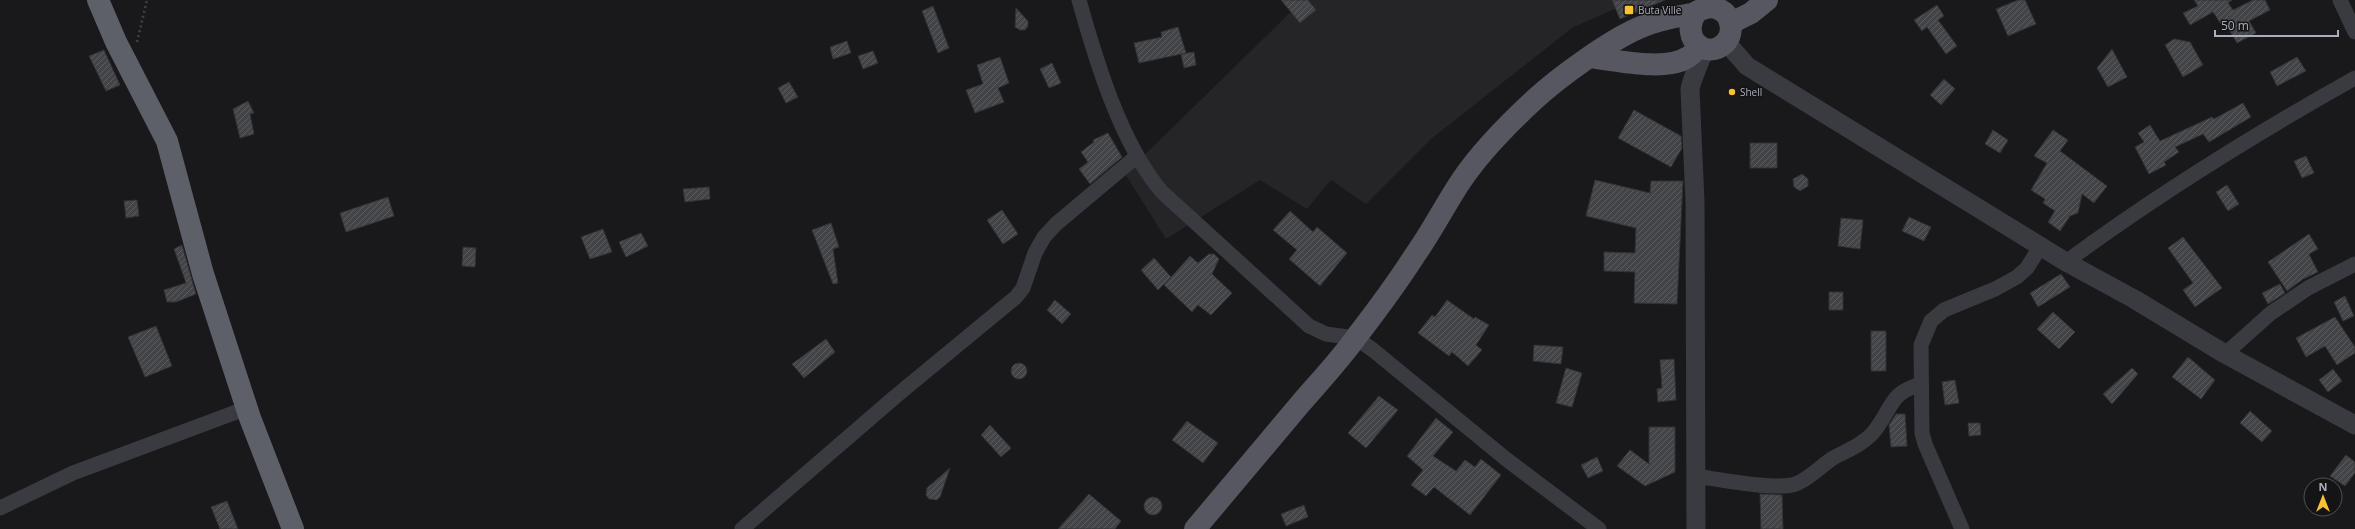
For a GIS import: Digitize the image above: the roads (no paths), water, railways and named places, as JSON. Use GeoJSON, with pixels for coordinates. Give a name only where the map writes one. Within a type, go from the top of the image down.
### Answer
{"type":"FeatureCollection","features":[{"type":"Feature","properties":{"kind":"highway"},"geometry":{"type":"LineString","coordinates":[[98,0],[167,142],[203,274],[247,408],[293,529]]}},
{"type":"Feature","properties":{"kind":"main road"},"geometry":{"type":"LineString","coordinates":[[1709,7],[1690,22],[1689,31],[1692,40],[1702,47],[1716,48],[1728,33],[1767,0]]}},
{"type":"Feature","properties":{"kind":"main road"},"geometry":{"type":"LineString","coordinates":[[1195,529],[1356,338],[1416,254],[1462,180],[1497,136],[1535,99],[1590,57],[1640,27],[1670,17],[1709,7],[1720,10],[1727,15],[1728,33]]}},
{"type":"Feature","properties":{"kind":"main road"},"geometry":{"type":"LineString","coordinates":[[1590,57],[1658,65],[1673,63],[1688,58],[1702,47]]}},
{"type":"Feature","properties":{"kind":"street"},"geometry":{"type":"LineString","coordinates":[[1079,0],[1090,38],[1126,134],[1146,174],[1185,216],[1309,326],[1326,334],[1356,338],[1391,363],[1506,459],[1600,529]]}},
{"type":"Feature","properties":{"kind":"street"},"geometry":{"type":"LineString","coordinates":[[2340,0],[2355,32]]}},
{"type":"Feature","properties":{"kind":"street"},"geometry":{"type":"LineString","coordinates":[[1728,33],[1747,66],[2040,247],[2134,299],[2225,354],[2355,425]]}},
{"type":"Feature","properties":{"kind":"street"},"geometry":{"type":"LineString","coordinates":[[1696,529],[1695,202],[1690,89],[1692,77],[1701,63],[1702,47]]}},
{"type":"Feature","properties":{"kind":"street"},"geometry":{"type":"LineString","coordinates":[[2066,262],[2128,216],[2191,174],[2355,78]]}},
{"type":"Feature","properties":{"kind":"street"},"geometry":{"type":"LineString","coordinates":[[742,529],[896,396],[1016,297],[1023,288],[1035,253],[1044,237],[1056,224],[1137,156]]}},
{"type":"Feature","properties":{"kind":"street"},"geometry":{"type":"LineString","coordinates":[[1962,529],[1925,444],[1922,433],[1921,345],[1931,321],[1944,310],[1995,289],[2018,277],[2027,268],[2040,247]]}},
{"type":"Feature","properties":{"kind":"street"},"geometry":{"type":"LineString","coordinates":[[2225,354],[2271,313],[2308,288],[2355,264]]}},
{"type":"Feature","properties":{"kind":"street"},"geometry":{"type":"LineString","coordinates":[[1695,476],[1760,485],[1782,486],[1797,484],[1829,461],[1869,437],[1876,430],[1895,397],[1906,388],[1921,384]]}},
{"type":"Feature","properties":{"kind":"street"},"geometry":{"type":"LineString","coordinates":[[0,508],[73,473],[247,408]]}},
{"type":"Feature","properties":{"kind":"place","name":"Buta Ville"},"geometry":{"type":"Point","coordinates":[1629,10]}},
{"type":"Feature","properties":{"kind":"place","name":"Shell"},"geometry":{"type":"Point","coordinates":[1732,92]}}]}
